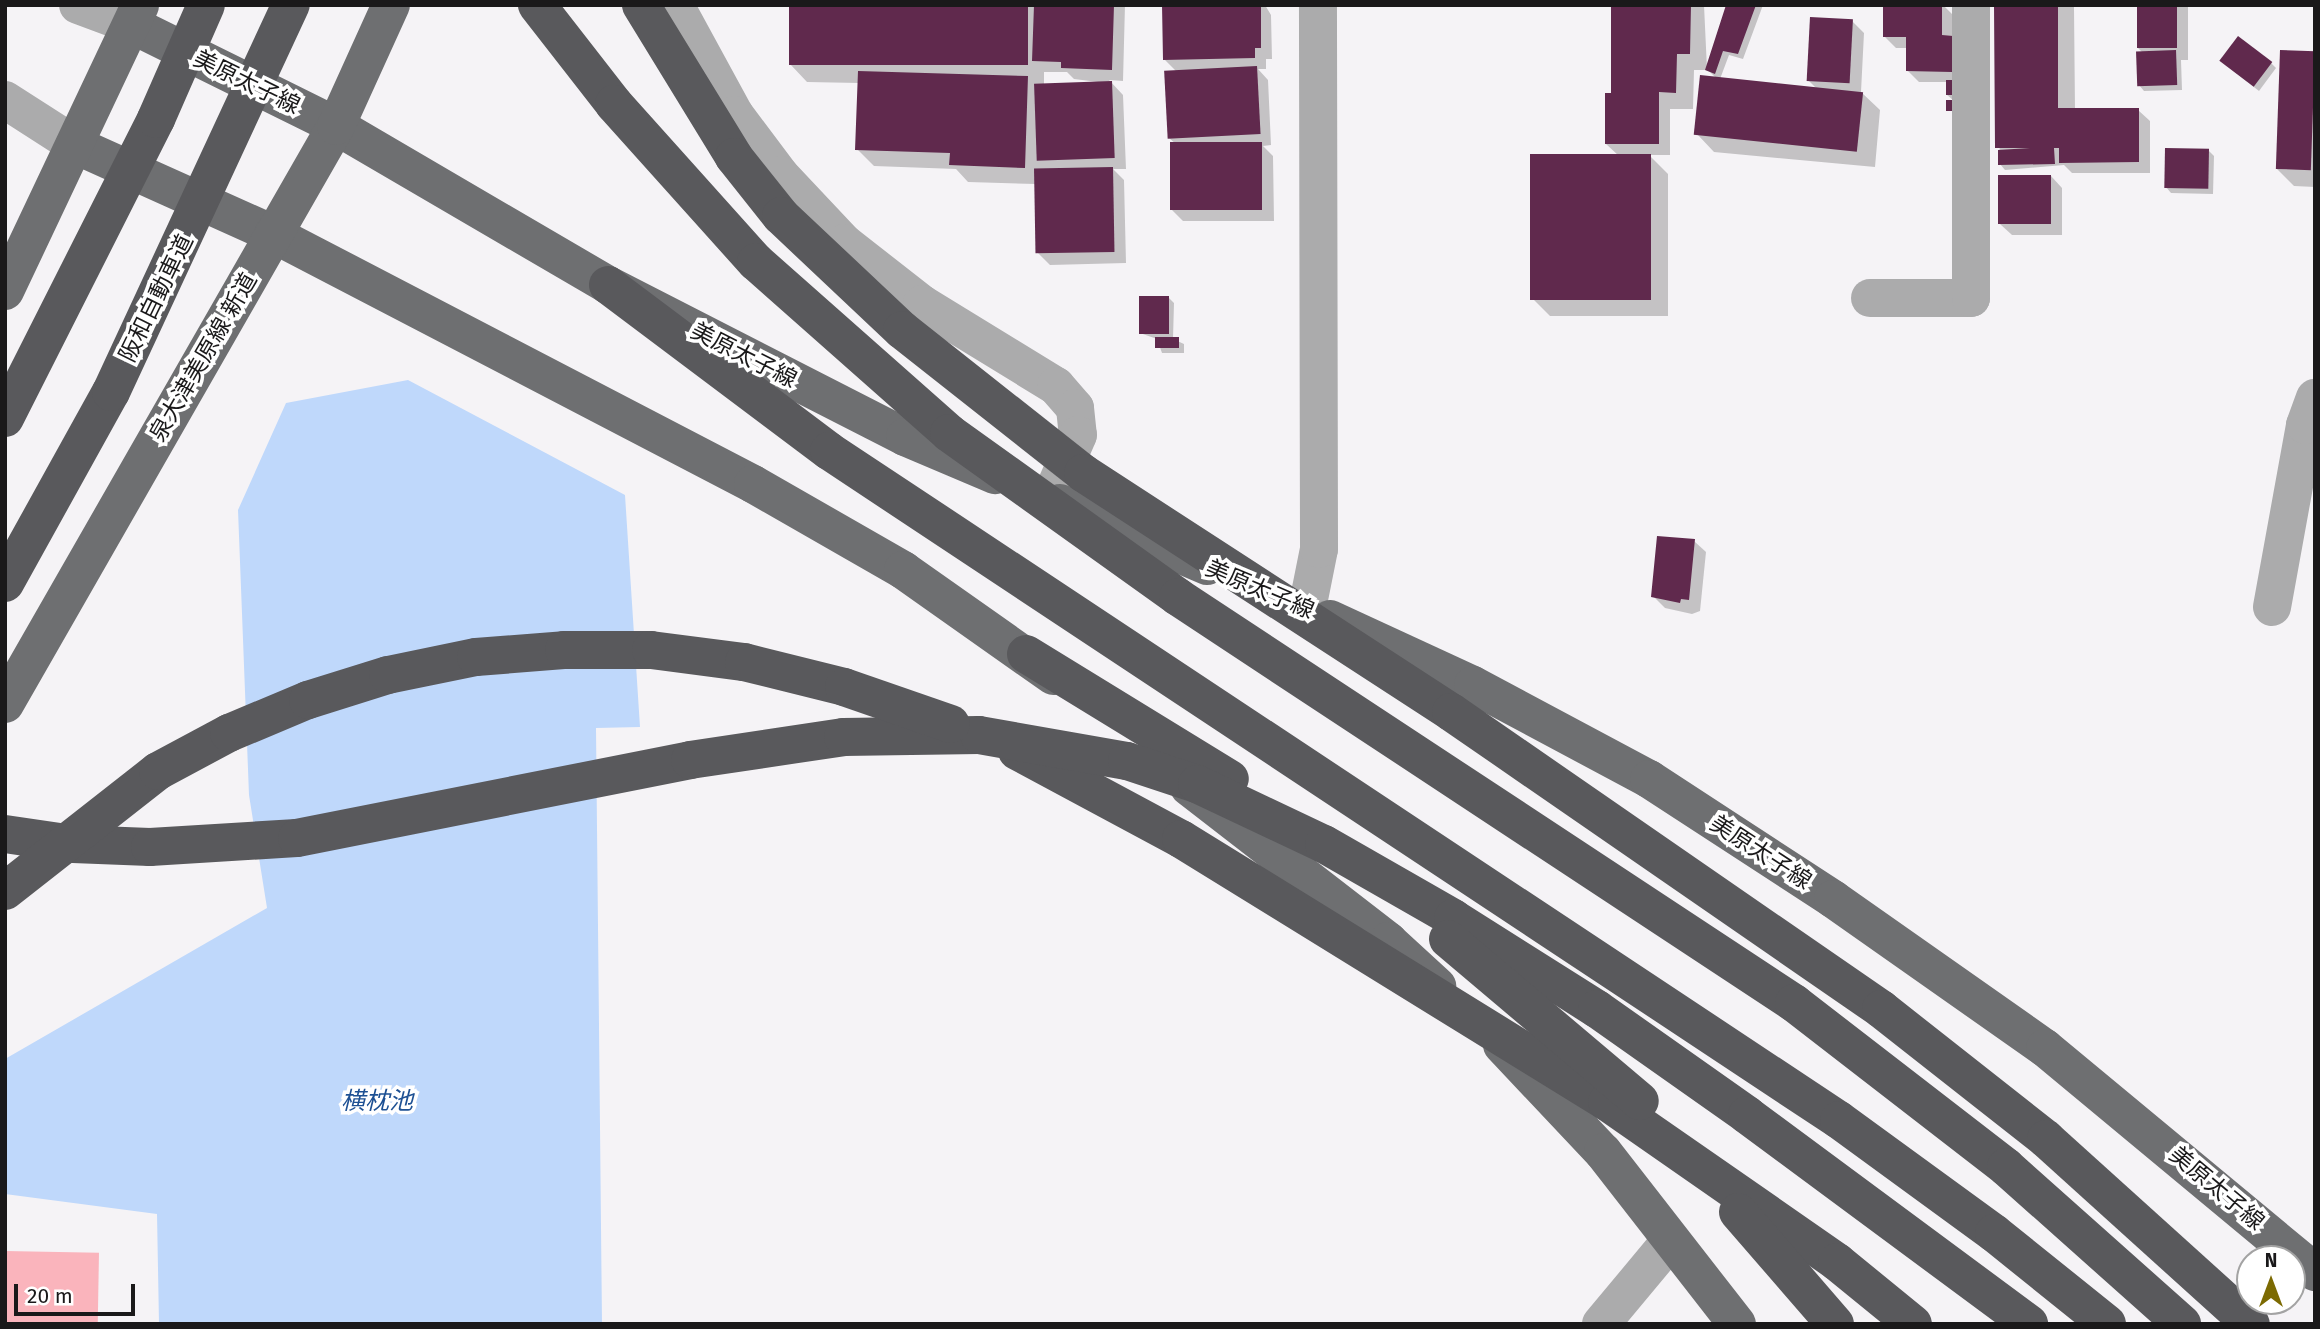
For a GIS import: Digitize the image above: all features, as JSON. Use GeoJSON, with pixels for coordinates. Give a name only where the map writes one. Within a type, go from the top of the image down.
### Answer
{"type":"FeatureCollection","features":[{"type":"Feature","properties":{"kind":"highway"},"geometry":{"type":"LineString","coordinates":[[5,418],[156,120],[206,5]]}},
{"type":"Feature","properties":{"kind":"highway","name":"阪和自動車道"},"geometry":{"type":"LineString","coordinates":[[5,583],[111,392],[291,5]]}},
{"type":"Feature","properties":{"kind":"highway"},"geometry":{"type":"LineString","coordinates":[[537,5],[622,114],[755,262],[948,433],[1178,597],[1794,1003],[2006,1167],[2182,1324]]}},
{"type":"Feature","properties":{"kind":"highway"},"geometry":{"type":"LineString","coordinates":[[641,5],[688,88],[742,167],[781,216],[902,330],[1083,473],[1463,719],[1881,1009],[2046,1139],[2251,1324]]}},
{"type":"Feature","properties":{"kind":"highway"},"geometry":{"type":"LineString","coordinates":[[608,285],[830,451],[1839,1120],[1994,1233],[2107,1324]]}},
{"type":"Feature","properties":{"kind":"highway"},"geometry":{"type":"LineString","coordinates":[[5,891],[158,771],[229,733],[308,699],[388,675],[488,656],[564,650],[651,650],[744,662],[928,714],[1036,759],[1181,839],[1607,1102],[1837,1262],[1913,1324]]}},
{"type":"Feature","properties":{"kind":"highway"},"geometry":{"type":"LineString","coordinates":[[1026,654],[1264,799],[1443,936],[1643,1104],[1835,1324]]}},
{"type":"Feature","properties":{"kind":"highway"},"geometry":{"type":"LineString","coordinates":[[5,834],[73,844],[150,847],[297,838],[690,760],[843,737],[979,734],[1127,761],[1197,784],[1324,844],[1453,918],[1597,1009],[1747,1115],[2029,1324]]}},
{"type":"Feature","properties":{"kind":"main road","name":"泉大津美原線 新道"},"geometry":{"type":"LineString","coordinates":[[5,704],[336,125],[391,5]]}},
{"type":"Feature","properties":{"kind":"main road","name":"美原太子線"},"geometry":{"type":"LineString","coordinates":[[136,15],[336,125],[608,285],[905,437],[1307,609],[1474,685],[1649,779],[1833,899],[2045,1048],[2315,1272]]}},
{"type":"Feature","properties":{"kind":"main road"},"geometry":{"type":"LineString","coordinates":[[5,291],[136,15]]}},
{"type":"Feature","properties":{"kind":"main road"},"geometry":{"type":"LineString","coordinates":[[75,145],[273,234],[753,484],[903,570],[1026,654],[1232,822],[1388,941],[1518,1060],[1602,1152],[1737,1324]]}},
{"type":"Feature","properties":{"kind":"street"},"geometry":{"type":"LineString","coordinates":[[78,5],[136,15]]}},
{"type":"Feature","properties":{"kind":"street"},"geometry":{"type":"LineString","coordinates":[[675,5],[735,115],[780,175],[844,243],[922,304],[1056,386],[1075,408],[1078,435],[1050,499]]}},
{"type":"Feature","properties":{"kind":"street"},"geometry":{"type":"LineString","coordinates":[[1307,609],[1320,549],[1318,5]]}},
{"type":"Feature","properties":{"kind":"street"},"geometry":{"type":"LineString","coordinates":[[1870,298],[1971,298],[1971,5]]}},
{"type":"Feature","properties":{"kind":"street"},"geometry":{"type":"LineString","coordinates":[[5,100],[75,145]]}},
{"type":"Feature","properties":{"kind":"street"},"geometry":{"type":"LineString","coordinates":[[2272,607],[2305,425],[2315,398]]}},
{"type":"Feature","properties":{"kind":"street"},"geometry":{"type":"LineString","coordinates":[[1601,1324],[1671,1240]]}},
{"type":"Feature","properties":{"kind":"shaded area"},"geometry":{"type":"Polygon","coordinates":[[[5,1251],[99,1253],[98,1324],[5,1324],[5,1251]]]}},
{"type":"Feature","properties":{"kind":"water","name":"横枕池"},"geometry":{"type":"Polygon","coordinates":[[[408,380],[625,495],[640,727],[596,728],[602,1324],[159,1324],[157,1214],[5,1194],[5,1059],[267,908],[249,795],[238,510],[286,403],[408,380]]]}},
{"type":"Feature","properties":{"kind":"building"},"geometry":{"type":"Polygon","coordinates":[[[789,5],[1028,5],[1028,65],[789,65],[789,5]]]}},
{"type":"Feature","properties":{"kind":"building"},"geometry":{"type":"Polygon","coordinates":[[[1034,5],[1114,5],[1112,70],[1061,68],[1061,62],[1032,61],[1034,5]]]}},
{"type":"Feature","properties":{"kind":"building"},"geometry":{"type":"Polygon","coordinates":[[[1162,5],[1261,5],[1261,48],[1255,48],[1255,58],[1163,60],[1162,5]]]}},
{"type":"Feature","properties":{"kind":"building"},"geometry":{"type":"Polygon","coordinates":[[[1611,5],[1691,5],[1690,54],[1677,54],[1676,93],[1659,92],[1659,144],[1605,144],[1605,93],[1611,93],[1611,5]]]}},
{"type":"Feature","properties":{"kind":"building"},"geometry":{"type":"Polygon","coordinates":[[[1726,5],[1756,5],[1738,54],[1723,51],[1715,74],[1705,70],[1726,5]]]}},
{"type":"Feature","properties":{"kind":"building"},"geometry":{"type":"Polygon","coordinates":[[[1883,5],[1942,5],[1942,35],[1953,36],[1952,72],[1906,71],[1906,37],[1883,37],[1883,5]]]}},
{"type":"Feature","properties":{"kind":"building"},"geometry":{"type":"Polygon","coordinates":[[[1994,5],[2058,5],[2058,108],[2139,108],[2139,162],[2059,163],[2059,148],[2054,148],[2055,164],[1998,165],[1998,150],[2030,148],[1995,148],[1994,5]]]}},
{"type":"Feature","properties":{"kind":"building"},"geometry":{"type":"Polygon","coordinates":[[[2137,5],[2177,5],[2177,48],[2137,48],[2137,5]]]}},
{"type":"Feature","properties":{"kind":"building"},"geometry":{"type":"Polygon","coordinates":[[[1810,17],[1853,19],[1850,83],[1807,81],[1810,17]]]}},
{"type":"Feature","properties":{"kind":"building"},"geometry":{"type":"Polygon","coordinates":[[[2238,36],[2272,62],[2254,87],[2219,61],[2238,36]]]}},
{"type":"Feature","properties":{"kind":"building"},"geometry":{"type":"Polygon","coordinates":[[[2176,50],[2177,85],[2137,86],[2136,51],[2176,50]]]}},
{"type":"Feature","properties":{"kind":"building"},"geometry":{"type":"Polygon","coordinates":[[[2280,50],[2315,51],[2311,170],[2276,169],[2280,50]]]}},
{"type":"Feature","properties":{"kind":"building"},"geometry":{"type":"Polygon","coordinates":[[[1257,66],[1261,134],[1168,139],[1164,71],[1257,66]]]}},
{"type":"Feature","properties":{"kind":"building"},"geometry":{"type":"Polygon","coordinates":[[[858,71],[1028,76],[1025,168],[949,165],[950,153],[855,150],[858,71]]]}},
{"type":"Feature","properties":{"kind":"building"},"geometry":{"type":"Polygon","coordinates":[[[1700,75],[1863,92],[1857,152],[1694,135],[1700,75]]]}},
{"type":"Feature","properties":{"kind":"building"},"geometry":{"type":"Polygon","coordinates":[[[1946,80],[1953,80],[1953,95],[1946,95],[1946,80]]]}},
{"type":"Feature","properties":{"kind":"building"},"geometry":{"type":"Polygon","coordinates":[[[1112,81],[1115,158],[1037,161],[1034,84],[1112,81]]]}},
{"type":"Feature","properties":{"kind":"building"},"geometry":{"type":"Polygon","coordinates":[[[1946,100],[1953,100],[1953,111],[1946,111],[1946,100]]]}},
{"type":"Feature","properties":{"kind":"building"},"geometry":{"type":"Polygon","coordinates":[[[1170,142],[1262,142],[1262,210],[1170,210],[1170,142]]]}},
{"type":"Feature","properties":{"kind":"building"},"geometry":{"type":"Polygon","coordinates":[[[2165,148],[2209,149],[2208,189],[2164,188],[2165,148]]]}},
{"type":"Feature","properties":{"kind":"building"},"geometry":{"type":"Polygon","coordinates":[[[1530,154],[1651,154],[1651,300],[1530,300],[1530,154]]]}},
{"type":"Feature","properties":{"kind":"building"},"geometry":{"type":"Polygon","coordinates":[[[1113,167],[1114,252],[1035,253],[1034,168],[1113,167]]]}},
{"type":"Feature","properties":{"kind":"building"},"geometry":{"type":"Polygon","coordinates":[[[1998,175],[2051,175],[2051,224],[1998,224],[1998,175]]]}},
{"type":"Feature","properties":{"kind":"building"},"geometry":{"type":"Polygon","coordinates":[[[1139,296],[1169,296],[1169,334],[1139,334],[1139,296]]]}},
{"type":"Feature","properties":{"kind":"building"},"geometry":{"type":"Polygon","coordinates":[[[1155,337],[1179,337],[1179,348],[1155,348],[1155,337]]]}},
{"type":"Feature","properties":{"kind":"building"},"geometry":{"type":"Polygon","coordinates":[[[1657,536],[1695,539],[1689,600],[1681,599],[1680,603],[1651,597],[1657,536]]]}}]}
